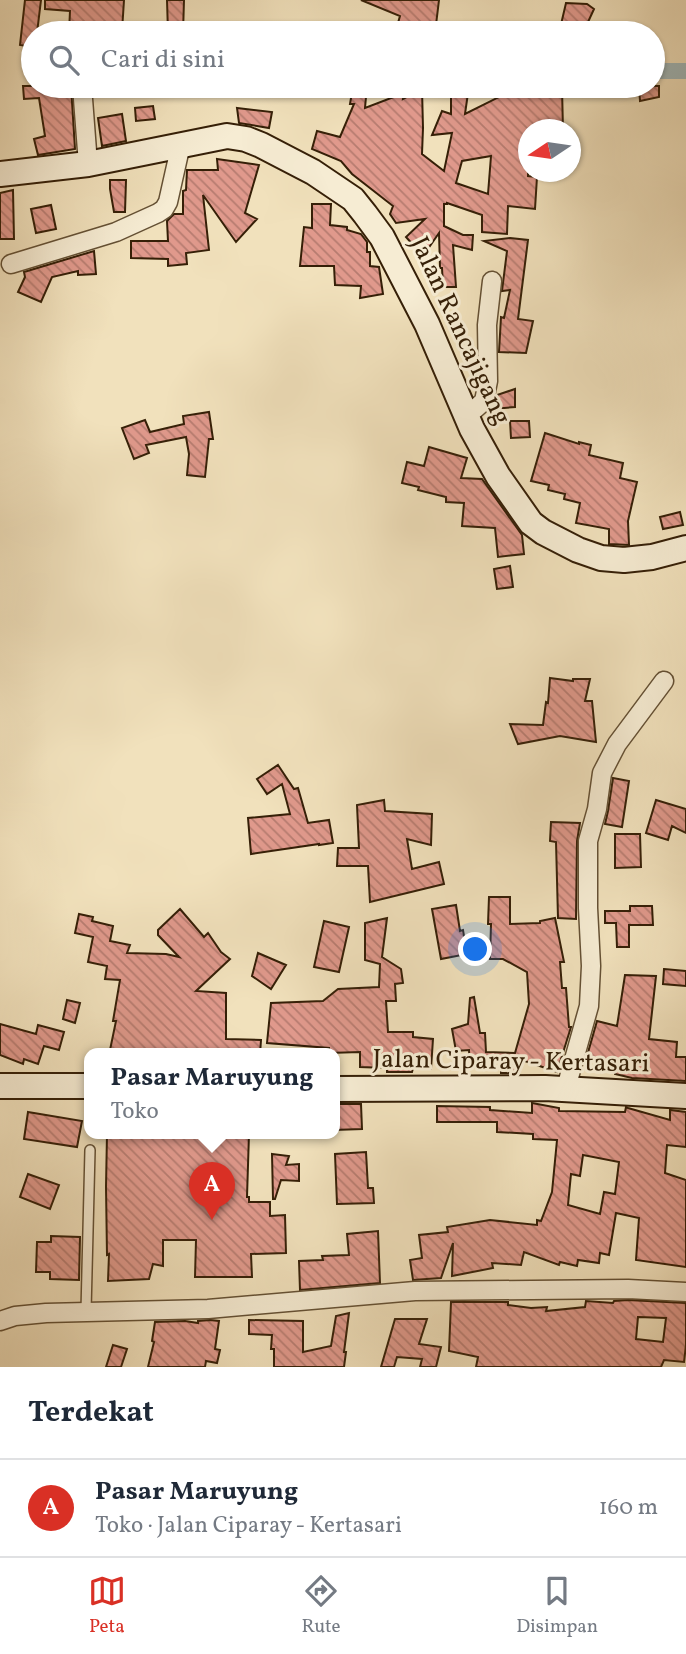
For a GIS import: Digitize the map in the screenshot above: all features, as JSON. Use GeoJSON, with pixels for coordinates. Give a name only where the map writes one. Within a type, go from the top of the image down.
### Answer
{"type":"FeatureCollection","features":[{"type":"Feature","properties":{"kind":"main road","name":"Jalan Rancajigang"},"geometry":{"type":"LineString","coordinates":[[0,174],[88,164],[227,136],[246,139],[313,172],[353,199],[382,237],[427,324],[472,429],[498,476],[531,523],[578,550],[601,558],[624,560],[686,548]]}},
{"type":"Feature","properties":{"kind":"main road"},"geometry":{"type":"LineString","coordinates":[[0,1086],[84,1086]]}},
{"type":"Feature","properties":{"kind":"main road","name":"Jalan Ciparay - Kertasari"},"geometry":{"type":"LineString","coordinates":[[340,1089],[566,1088],[686,1096]]}},
{"type":"Feature","properties":{"kind":"street"},"geometry":{"type":"LineString","coordinates":[[83,98],[88,164]]}},
{"type":"Feature","properties":{"kind":"street"},"geometry":{"type":"LineString","coordinates":[[11,264],[116,232],[159,214],[168,202],[181,144]]}},
{"type":"Feature","properties":{"kind":"street"},"geometry":{"type":"LineString","coordinates":[[466,414],[484,401],[488,382],[487,325],[492,281]]}},
{"type":"Feature","properties":{"kind":"street"},"geometry":{"type":"LineString","coordinates":[[566,1088],[589,1006],[591,966],[588,841],[597,810],[602,773],[617,744],[664,681]]}},
{"type":"Feature","properties":{"kind":"street"},"geometry":{"type":"LineString","coordinates":[[0,1321],[46,1312],[208,1308],[415,1291],[628,1289],[686,1292]]}},
{"type":"Feature","properties":{"kind":"lane"},"geometry":{"type":"LineString","coordinates":[[86,1311],[90,1150]]}},
{"type":"Feature","properties":{"kind":"building"},"geometry":{"type":"Polygon","coordinates":[[[25,0],[41,0],[38,21],[23,21],[25,0]]]}},
{"type":"Feature","properties":{"kind":"building"},"geometry":{"type":"Polygon","coordinates":[[[45,0],[124,0],[123,21],[70,21],[70,11],[45,9],[45,0]]]}},
{"type":"Feature","properties":{"kind":"building"},"geometry":{"type":"Polygon","coordinates":[[[167,0],[184,0],[183,21],[168,21],[167,0]]]}},
{"type":"Feature","properties":{"kind":"building"},"geometry":{"type":"Polygon","coordinates":[[[361,0],[439,0],[436,21],[399,21],[400,16],[361,0]]]}},
{"type":"Feature","properties":{"kind":"building"},"geometry":{"type":"Polygon","coordinates":[[[566,3],[587,4],[594,9],[588,21],[562,21],[566,3]]]}},
{"type":"Feature","properties":{"kind":"building"},"geometry":{"type":"Polygon","coordinates":[[[39,98],[72,98],[75,149],[38,155],[34,139],[45,136],[39,98]]]}},
{"type":"Feature","properties":{"kind":"building"},"geometry":{"type":"Polygon","coordinates":[[[351,98],[366,98],[365,108],[391,98],[422,98],[422,154],[444,171],[452,133],[432,135],[442,111],[451,114],[451,98],[467,98],[465,114],[497,98],[562,98],[563,119],[518,119],[518,182],[537,182],[535,209],[508,206],[507,234],[482,232],[482,215],[444,204],[444,226],[463,235],[473,235],[472,250],[453,245],[456,287],[443,287],[439,233],[423,256],[406,237],[425,219],[396,223],[390,214],[393,206],[352,174],[341,161],[312,149],[317,131],[340,137],[354,104],[350,104],[351,98]],[[491,156],[462,161],[456,183],[488,194],[491,156]]]}},
{"type":"Feature","properties":{"kind":"building"},"geometry":{"type":"Polygon","coordinates":[[[153,106],[155,119],[136,121],[135,108],[153,106]]]}},
{"type":"Feature","properties":{"kind":"building"},"geometry":{"type":"Polygon","coordinates":[[[237,108],[272,112],[269,128],[239,123],[237,108]]]}},
{"type":"Feature","properties":{"kind":"building"},"geometry":{"type":"Polygon","coordinates":[[[122,114],[126,141],[102,146],[98,118],[122,114]]]}},
{"type":"Feature","properties":{"kind":"building"},"geometry":{"type":"Polygon","coordinates":[[[217,159],[259,165],[245,213],[257,219],[236,242],[203,195],[209,250],[186,253],[187,264],[168,266],[168,259],[131,258],[131,241],[168,241],[167,221],[174,214],[183,214],[187,170],[218,170],[217,159]]]}},
{"type":"Feature","properties":{"kind":"building"},"geometry":{"type":"Polygon","coordinates":[[[110,180],[126,180],[125,212],[114,212],[110,180]]]}},
{"type":"Feature","properties":{"kind":"building"},"geometry":{"type":"Polygon","coordinates":[[[13,190],[14,239],[0,239],[0,193],[13,190]]]}},
{"type":"Feature","properties":{"kind":"building"},"geometry":{"type":"Polygon","coordinates":[[[312,204],[331,204],[330,225],[347,227],[347,230],[361,234],[367,242],[367,252],[370,252],[370,266],[379,267],[383,294],[360,298],[361,286],[335,285],[334,266],[300,266],[304,227],[312,228],[312,204]]]}},
{"type":"Feature","properties":{"kind":"building"},"geometry":{"type":"Polygon","coordinates":[[[51,205],[56,229],[36,233],[31,209],[51,205]]]}},
{"type":"Feature","properties":{"kind":"building"},"geometry":{"type":"Polygon","coordinates":[[[510,238],[528,240],[518,319],[533,321],[526,353],[499,352],[501,317],[504,318],[510,290],[502,291],[507,251],[484,241],[510,238]]]}},
{"type":"Feature","properties":{"kind":"building"},"geometry":{"type":"Polygon","coordinates":[[[94,251],[96,274],[78,275],[78,271],[52,277],[41,302],[18,292],[25,277],[24,272],[94,251]]]}},
{"type":"Feature","properties":{"kind":"building"},"geometry":{"type":"Polygon","coordinates":[[[515,389],[515,407],[492,409],[497,395],[515,389]]]}},
{"type":"Feature","properties":{"kind":"building"},"geometry":{"type":"Polygon","coordinates":[[[209,412],[213,439],[209,439],[205,477],[187,475],[189,454],[186,437],[146,445],[149,453],[134,459],[122,428],[145,420],[150,432],[184,424],[183,416],[209,412]]]}},
{"type":"Feature","properties":{"kind":"building"},"geometry":{"type":"Polygon","coordinates":[[[510,421],[529,421],[530,437],[511,438],[510,421]]]}},
{"type":"Feature","properties":{"kind":"building"},"geometry":{"type":"Polygon","coordinates":[[[545,433],[591,445],[589,455],[623,463],[620,478],[637,482],[628,521],[629,545],[609,544],[609,529],[576,523],[580,503],[564,499],[565,494],[548,490],[549,485],[531,481],[545,433]]]}},
{"type":"Feature","properties":{"kind":"building"},"geometry":{"type":"Polygon","coordinates":[[[429,447],[467,458],[461,478],[482,479],[522,535],[524,554],[498,557],[495,528],[462,526],[464,503],[446,502],[446,497],[402,483],[407,462],[424,466],[429,447]]]}},
{"type":"Feature","properties":{"kind":"building"},"geometry":{"type":"Polygon","coordinates":[[[680,512],[683,525],[663,529],[660,517],[680,512]]]}},
{"type":"Feature","properties":{"kind":"building"},"geometry":{"type":"Polygon","coordinates":[[[510,566],[513,587],[497,589],[494,569],[510,566]]]}},
{"type":"Feature","properties":{"kind":"building"},"geometry":{"type":"Polygon","coordinates":[[[550,678],[573,681],[590,679],[585,701],[592,701],[596,742],[560,736],[518,744],[510,724],[543,725],[550,678]]]}},
{"type":"Feature","properties":{"kind":"building"},"geometry":{"type":"Polygon","coordinates":[[[278,765],[294,789],[298,788],[308,823],[329,820],[333,843],[251,854],[248,818],[290,814],[282,784],[267,794],[257,779],[278,765]]]}},
{"type":"Feature","properties":{"kind":"building"},"geometry":{"type":"Polygon","coordinates":[[[613,778],[629,781],[622,827],[605,824],[613,778]]]}},
{"type":"Feature","properties":{"kind":"building"},"geometry":{"type":"Polygon","coordinates":[[[384,800],[385,811],[432,814],[431,845],[407,839],[412,869],[439,862],[444,884],[370,902],[368,866],[337,866],[338,848],[359,848],[357,805],[384,800]]]}},
{"type":"Feature","properties":{"kind":"building"},"geometry":{"type":"Polygon","coordinates":[[[656,800],[686,809],[686,833],[672,826],[668,840],[646,833],[656,800]]]}},
{"type":"Feature","properties":{"kind":"building"},"geometry":{"type":"Polygon","coordinates":[[[551,822],[580,823],[577,841],[576,919],[558,918],[556,842],[550,841],[551,822]]]}},
{"type":"Feature","properties":{"kind":"building"},"geometry":{"type":"Polygon","coordinates":[[[615,834],[640,834],[641,867],[615,868],[615,834]]]}},
{"type":"Feature","properties":{"kind":"building"},"geometry":{"type":"Polygon","coordinates":[[[489,897],[510,897],[510,924],[540,923],[555,918],[564,962],[560,962],[562,988],[566,988],[571,1027],[557,1072],[519,1059],[519,1073],[501,1073],[501,1058],[482,1068],[470,1068],[469,1050],[456,1051],[452,1029],[468,1024],[470,998],[474,997],[480,1033],[485,1033],[486,1052],[515,1053],[529,1004],[527,972],[503,959],[490,959],[489,897]]]}},
{"type":"Feature","properties":{"kind":"building"},"geometry":{"type":"Polygon","coordinates":[[[456,905],[467,954],[441,959],[432,909],[456,905]]]}},
{"type":"Feature","properties":{"kind":"building"},"geometry":{"type":"Polygon","coordinates":[[[630,906],[652,906],[653,925],[629,925],[629,947],[617,947],[616,923],[605,923],[605,911],[630,911],[630,906]]]}},
{"type":"Feature","properties":{"kind":"building"},"geometry":{"type":"Polygon","coordinates":[[[180,909],[204,937],[208,933],[221,952],[230,959],[196,991],[226,993],[226,1039],[261,1040],[260,1048],[110,1048],[120,980],[105,979],[107,966],[88,962],[93,937],[75,933],[79,914],[93,917],[92,921],[113,926],[110,941],[130,945],[127,953],[179,957],[158,935],[158,930],[180,909]]]}},
{"type":"Feature","properties":{"kind":"building"},"geometry":{"type":"Polygon","coordinates":[[[387,918],[382,957],[401,969],[403,983],[395,984],[396,1001],[386,1001],[388,1032],[413,1032],[413,1037],[433,1039],[431,1069],[413,1068],[412,1072],[387,1072],[387,1068],[360,1067],[360,1052],[340,1053],[340,1048],[267,1043],[271,1003],[323,1001],[338,989],[379,987],[380,964],[365,960],[365,923],[387,918]]]}},
{"type":"Feature","properties":{"kind":"building"},"geometry":{"type":"Polygon","coordinates":[[[324,921],[349,927],[339,972],[314,967],[324,921]]]}},
{"type":"Feature","properties":{"kind":"building"},"geometry":{"type":"Polygon","coordinates":[[[258,953],[286,965],[271,989],[252,976],[258,953]]]}},
{"type":"Feature","properties":{"kind":"building"},"geometry":{"type":"Polygon","coordinates":[[[664,969],[686,971],[686,986],[663,984],[664,969]]]}},
{"type":"Feature","properties":{"kind":"building"},"geometry":{"type":"Polygon","coordinates":[[[625,975],[656,976],[649,1039],[677,1042],[676,1057],[686,1057],[686,1081],[632,1078],[615,1074],[615,1064],[587,1056],[597,1021],[617,1026],[625,975]]]}},
{"type":"Feature","properties":{"kind":"building"},"geometry":{"type":"Polygon","coordinates":[[[67,1000],[80,1003],[75,1023],[63,1019],[67,1000]]]}},
{"type":"Feature","properties":{"kind":"building"},"geometry":{"type":"Polygon","coordinates":[[[0,1024],[36,1034],[38,1025],[64,1032],[59,1050],[44,1046],[38,1064],[24,1059],[23,1064],[0,1055],[0,1024]]]}},
{"type":"Feature","properties":{"kind":"building"},"geometry":{"type":"Polygon","coordinates":[[[532,1103],[559,1108],[559,1111],[625,1112],[626,1107],[670,1120],[670,1110],[686,1112],[686,1147],[667,1145],[665,1173],[686,1180],[686,1267],[636,1260],[639,1218],[616,1213],[609,1255],[600,1253],[599,1263],[578,1260],[577,1266],[560,1262],[559,1265],[524,1252],[521,1265],[492,1263],[493,1268],[452,1276],[453,1243],[441,1278],[413,1280],[410,1260],[422,1258],[419,1235],[448,1232],[447,1227],[490,1220],[537,1225],[552,1192],[557,1140],[533,1139],[533,1134],[497,1132],[497,1122],[437,1122],[437,1106],[490,1107],[490,1110],[532,1113],[532,1103]],[[583,1155],[580,1176],[571,1174],[568,1205],[600,1214],[604,1192],[615,1194],[619,1162],[583,1155]]]}},
{"type":"Feature","properties":{"kind":"building"},"geometry":{"type":"Polygon","coordinates":[[[340,1104],[361,1104],[362,1129],[340,1130],[340,1104]]]}},
{"type":"Feature","properties":{"kind":"building"},"geometry":{"type":"Polygon","coordinates":[[[28,1112],[82,1121],[77,1147],[24,1139],[28,1112]]]}},
{"type":"Feature","properties":{"kind":"building"},"geometry":{"type":"Polygon","coordinates":[[[107,1139],[249,1139],[247,1197],[249,1202],[270,1202],[270,1216],[285,1215],[286,1253],[251,1254],[252,1277],[195,1277],[196,1240],[163,1240],[163,1266],[153,1264],[149,1279],[108,1281],[107,1139]]]}},
{"type":"Feature","properties":{"kind":"building"},"geometry":{"type":"Polygon","coordinates":[[[366,1152],[368,1188],[373,1188],[374,1203],[337,1204],[335,1154],[366,1152]]]}},
{"type":"Feature","properties":{"kind":"building"},"geometry":{"type":"Polygon","coordinates":[[[272,1154],[289,1156],[286,1165],[299,1164],[299,1181],[281,1180],[275,1199],[273,1199],[272,1154]]]}},
{"type":"Feature","properties":{"kind":"building"},"geometry":{"type":"Polygon","coordinates":[[[28,1174],[59,1185],[50,1209],[20,1197],[28,1174]]]}},
{"type":"Feature","properties":{"kind":"building"},"geometry":{"type":"Polygon","coordinates":[[[378,1231],[380,1283],[300,1290],[299,1261],[323,1260],[322,1256],[349,1255],[347,1234],[378,1231]]]}},
{"type":"Feature","properties":{"kind":"building"},"geometry":{"type":"Polygon","coordinates":[[[51,1236],[80,1237],[79,1280],[50,1279],[50,1272],[36,1272],[37,1242],[51,1242],[51,1236]]]}},
{"type":"Feature","properties":{"kind":"building"},"geometry":{"type":"Polygon","coordinates":[[[586,1301],[686,1303],[684,1362],[664,1360],[661,1367],[476,1367],[478,1357],[449,1351],[451,1302],[508,1302],[508,1305],[531,1308],[547,1307],[546,1311],[585,1307],[586,1301]],[[638,1317],[636,1339],[663,1342],[666,1318],[638,1317]]]}},
{"type":"Feature","properties":{"kind":"building"},"geometry":{"type":"Polygon","coordinates":[[[349,1313],[344,1367],[274,1367],[272,1335],[249,1334],[249,1320],[303,1321],[303,1352],[331,1346],[336,1316],[349,1313]]]}},
{"type":"Feature","properties":{"kind":"building"},"geometry":{"type":"Polygon","coordinates":[[[395,1319],[427,1319],[419,1344],[441,1347],[436,1367],[420,1367],[422,1359],[397,1357],[394,1367],[381,1367],[395,1319]]]}},
{"type":"Feature","properties":{"kind":"building"},"geometry":{"type":"Polygon","coordinates":[[[219,1321],[215,1349],[220,1350],[217,1363],[206,1361],[205,1367],[148,1367],[155,1322],[198,1323],[219,1321]]]}},
{"type":"Feature","properties":{"kind":"building"},"geometry":{"type":"Polygon","coordinates":[[[113,1345],[127,1349],[121,1367],[106,1367],[113,1345]]]}},
{"type":"Feature","properties":{"kind":"waterway"},"geometry":{"type":"LineString","coordinates":[[665,71],[686,71]]}},
{"type":"Feature","properties":{"kind":"place","name":"Pasar Maruyung"},"geometry":{"type":"Point","coordinates":[212,1220]}}]}
